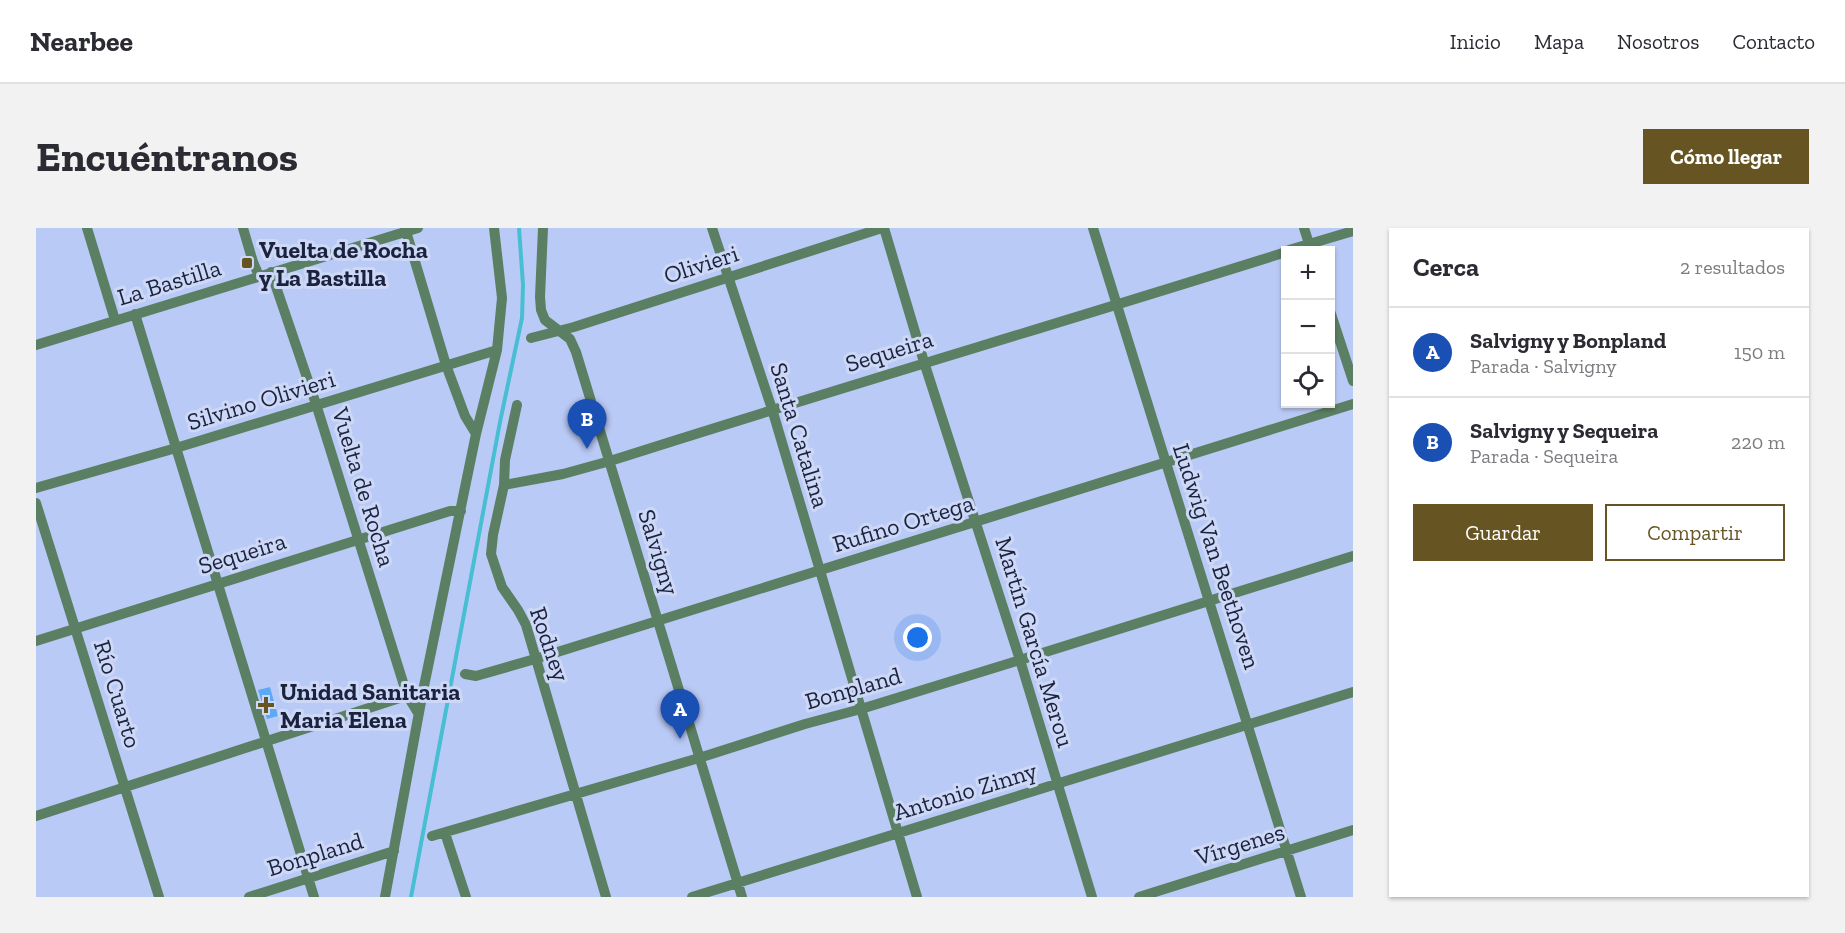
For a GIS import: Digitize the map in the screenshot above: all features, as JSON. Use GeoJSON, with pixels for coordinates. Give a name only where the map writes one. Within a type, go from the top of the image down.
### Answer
{"type":"FeatureCollection","features":[{"type":"Feature","properties":{"kind":"street"},"geometry":{"type":"LineString","coordinates":[[87,228],[115,320]]}},
{"type":"Feature","properties":{"kind":"street"},"geometry":{"type":"LineString","coordinates":[[243,228],[253,262],[260,276]]}},
{"type":"Feature","properties":{"kind":"street","name":"La Bastilla"},"geometry":{"type":"LineString","coordinates":[[36,345],[405,230],[418,228]]}},
{"type":"Feature","properties":{"kind":"street"},"geometry":{"type":"LineString","coordinates":[[385,897],[418,713],[476,434],[497,350],[502,298],[494,228]]}},
{"type":"Feature","properties":{"kind":"street","name":"Salvigny"},"geometry":{"type":"LineString","coordinates":[[543,228],[541,310],[545,320],[570,339],[576,352],[742,897]]}},
{"type":"Feature","properties":{"kind":"street","name":"Santa Catalina"},"geometry":{"type":"LineString","coordinates":[[712,228],[772,409],[917,897]]}},
{"type":"Feature","properties":{"kind":"street","name":"Olivieri"},"geometry":{"type":"LineString","coordinates":[[531,338],[884,228]]}},
{"type":"Feature","properties":{"kind":"street","name":"Martín García Merou"},"geometry":{"type":"LineString","coordinates":[[884,228],[1092,897]]}},
{"type":"Feature","properties":{"kind":"street","name":"Ludwig Van Beethoven"},"geometry":{"type":"LineString","coordinates":[[1092,228],[1301,897]]}},
{"type":"Feature","properties":{"kind":"street"},"geometry":{"type":"LineString","coordinates":[[1304,228],[1310,246]]}},
{"type":"Feature","properties":{"kind":"street"},"geometry":{"type":"LineString","coordinates":[[405,230],[446,365],[465,416],[476,434]]}},
{"type":"Feature","properties":{"kind":"street","name":"Sequeira"},"geometry":{"type":"LineString","coordinates":[[1313,246],[1353,231]]}},
{"type":"Feature","properties":{"kind":"street","name":"Sequeira"},"geometry":{"type":"LineString","coordinates":[[504,485],[563,474],[610,461],[924,362],[1116,306],[1281,253]]}},
{"type":"Feature","properties":{"kind":"street","name":"Vuelta de Rocha"},"geometry":{"type":"LineString","coordinates":[[271,272],[316,404],[407,695],[418,713]]}},
{"type":"Feature","properties":{"kind":"street"},"geometry":{"type":"LineString","coordinates":[[135,314],[314,897]]}},
{"type":"Feature","properties":{"kind":"street"},"geometry":{"type":"LineString","coordinates":[[1335,326],[1353,381]]}},
{"type":"Feature","properties":{"kind":"street","name":"Silvino Olivieri"},"geometry":{"type":"LineString","coordinates":[[36,488],[176,448],[497,350]]}},
{"type":"Feature","properties":{"kind":"street","name":"Rufino Ortega"},"geometry":{"type":"LineString","coordinates":[[465,674],[476,676],[535,659],[1353,404]]}},
{"type":"Feature","properties":{"kind":"street","name":"Rodney"},"geometry":{"type":"LineString","coordinates":[[517,405],[491,554],[502,587],[526,625],[606,897]]}},
{"type":"Feature","properties":{"kind":"street","name":"Río Cuarto"},"geometry":{"type":"LineString","coordinates":[[36,503],[159,897]]}},
{"type":"Feature","properties":{"kind":"street","name":"Sequeira"},"geometry":{"type":"LineString","coordinates":[[36,641],[450,511],[461,511]]}},
{"type":"Feature","properties":{"kind":"street","name":"Bonpland"},"geometry":{"type":"LineString","coordinates":[[432,836],[699,759],[805,724],[861,709],[1353,556]]}},
{"type":"Feature","properties":{"kind":"street"},"geometry":{"type":"LineString","coordinates":[[36,816],[265,740],[423,691]]}},
{"type":"Feature","properties":{"kind":"street","name":"Antonio Zinny"},"geometry":{"type":"LineString","coordinates":[[692,897],[1353,692]]}},
{"type":"Feature","properties":{"kind":"street","name":"Vírgenes"},"geometry":{"type":"LineString","coordinates":[[1139,897],[1353,831]]}},
{"type":"Feature","properties":{"kind":"street"},"geometry":{"type":"LineString","coordinates":[[445,833],[466,897]]}},
{"type":"Feature","properties":{"kind":"street","name":"Bonpland"},"geometry":{"type":"LineString","coordinates":[[249,897],[394,852]]}},
{"type":"Feature","properties":{"kind":"building"},"geometry":{"type":"Polygon","coordinates":[[[270,687],[278,716],[267,719],[258,690],[270,687]]]}},
{"type":"Feature","properties":{"kind":"waterway"},"geometry":{"type":"LineString","coordinates":[[411,897],[500,422],[522,318],[523,285],[519,228]]}},
{"type":"Feature","properties":{"kind":"place","name":"Vuelta de Rocha y La Bastilla"},"geometry":{"type":"Point","coordinates":[247,263]}},
{"type":"Feature","properties":{"kind":"place","name":"Salvigny y Sequeira"},"geometry":{"type":"Point","coordinates":[587,449]}},
{"type":"Feature","properties":{"kind":"place","name":"Unidad Sanitaria Maria Elena"},"geometry":{"type":"Point","coordinates":[266,705]}},
{"type":"Feature","properties":{"kind":"place","name":"Salvigny y Bonpland"},"geometry":{"type":"Point","coordinates":[680,739]}}]}
